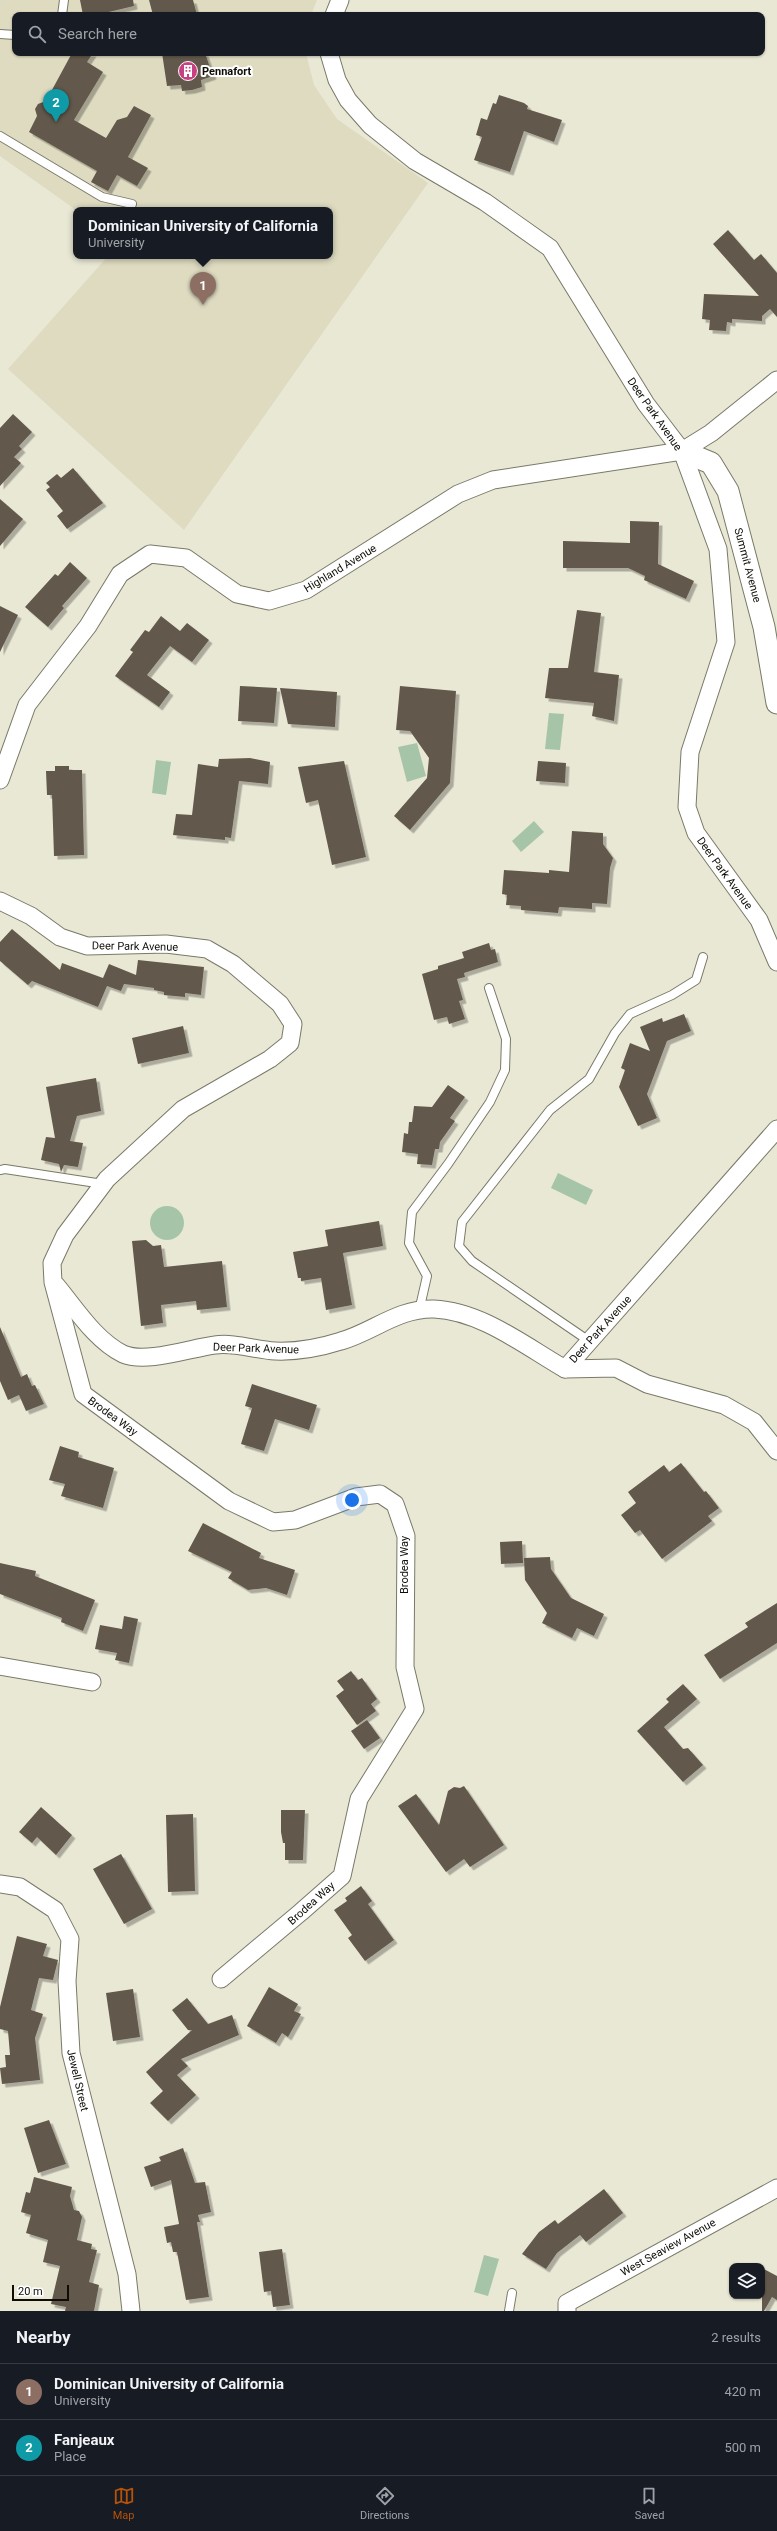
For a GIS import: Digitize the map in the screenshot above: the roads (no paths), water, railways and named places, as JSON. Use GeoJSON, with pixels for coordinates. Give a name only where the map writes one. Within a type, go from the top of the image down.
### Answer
{"type":"FeatureCollection","features":[{"type":"Feature","properties":{"kind":"street"},"geometry":{"type":"LineString","coordinates":[[335,12],[340,0]]}},
{"type":"Feature","properties":{"kind":"street","name":"Deer Park Avenue"},"geometry":{"type":"LineString","coordinates":[[330,56],[337,80],[348,100],[370,125],[416,161],[485,202],[550,248],[646,404],[682,450],[718,549],[726,642],[690,752],[686,807],[696,833],[759,920],[777,962]]}},
{"type":"Feature","properties":{"kind":"street","name":"Highland Avenue"},"geometry":{"type":"LineString","coordinates":[[0,780],[27,705],[88,626],[120,574],[150,554],[186,558],[237,594],[269,601],[306,590],[458,494],[493,480],[682,450],[711,433],[777,380]]}},
{"type":"Feature","properties":{"kind":"street","name":"Summit Avenue"},"geometry":{"type":"LineString","coordinates":[[682,450],[711,462],[728,491],[764,627],[777,703]]}},
{"type":"Feature","properties":{"kind":"street","name":"Deer Park Avenue"},"geometry":{"type":"LineString","coordinates":[[0,901],[31,916],[60,937],[88,946],[166,944],[207,949],[234,964],[280,1004],[293,1024],[290,1043],[270,1060],[183,1109],[103,1184],[65,1235],[52,1263],[53,1282],[104,1343],[125,1355],[148,1357],[218,1344],[276,1351],[311,1350],[345,1340],[398,1315],[433,1309],[456,1312],[489,1325],[565,1368],[777,1129]]}},
{"type":"Feature","properties":{"kind":"street","name":"Brodea Way"},"geometry":{"type":"LineString","coordinates":[[53,1282],[83,1394],[229,1501],[273,1522],[295,1520],[356,1497],[380,1494],[395,1504],[406,1536],[405,1666],[415,1709],[359,1799],[342,1876],[221,1979]]}},
{"type":"Feature","properties":{"kind":"street"},"geometry":{"type":"LineString","coordinates":[[565,1368],[616,1368],[647,1384],[724,1405],[754,1422],[777,1451]]}},
{"type":"Feature","properties":{"kind":"street"},"geometry":{"type":"LineString","coordinates":[[0,1666],[92,1682]]}},
{"type":"Feature","properties":{"kind":"street","name":"Jewell Street"},"geometry":{"type":"LineString","coordinates":[[0,1884],[20,1887],[55,1910],[70,1939],[67,1981],[71,2052],[127,2274],[131,2311]]}},
{"type":"Feature","properties":{"kind":"street","name":"West Seaview Avenue"},"geometry":{"type":"LineString","coordinates":[[567,2311],[567,2303],[777,2188]]}},
{"type":"Feature","properties":{"kind":"lane"},"geometry":{"type":"LineString","coordinates":[[62,12],[64,0]]}},
{"type":"Feature","properties":{"kind":"lane"},"geometry":{"type":"LineString","coordinates":[[0,34],[12,35]]}},
{"type":"Feature","properties":{"kind":"lane"},"geometry":{"type":"LineString","coordinates":[[0,136],[102,197],[132,204]]}},
{"type":"Feature","properties":{"kind":"lane"},"geometry":{"type":"LineString","coordinates":[[589,1341],[472,1261],[459,1246],[462,1222],[550,1110],[589,1079],[615,1033],[630,1014],[672,995],[696,980],[703,957]]}},
{"type":"Feature","properties":{"kind":"lane"},"geometry":{"type":"LineString","coordinates":[[419,1311],[427,1276],[410,1243],[412,1212],[448,1164],[490,1102],[505,1070],[506,1039],[489,988]]}},
{"type":"Feature","properties":{"kind":"lane"},"geometry":{"type":"LineString","coordinates":[[0,1170],[5,1169],[103,1184]]}},
{"type":"Feature","properties":{"kind":"lane"},"geometry":{"type":"LineString","coordinates":[[509,2311],[512,2293]]}},
{"type":"Feature","properties":{"kind":"place","name":"Pennafort"},"geometry":{"type":"Point","coordinates":[188,71]}},
{"type":"Feature","properties":{"kind":"place","name":"Fanjeaux"},"geometry":{"type":"Point","coordinates":[56,122]}},
{"type":"Feature","properties":{"kind":"place","name":"Dominican University of California"},"geometry":{"type":"Point","coordinates":[203,305]}}]}
